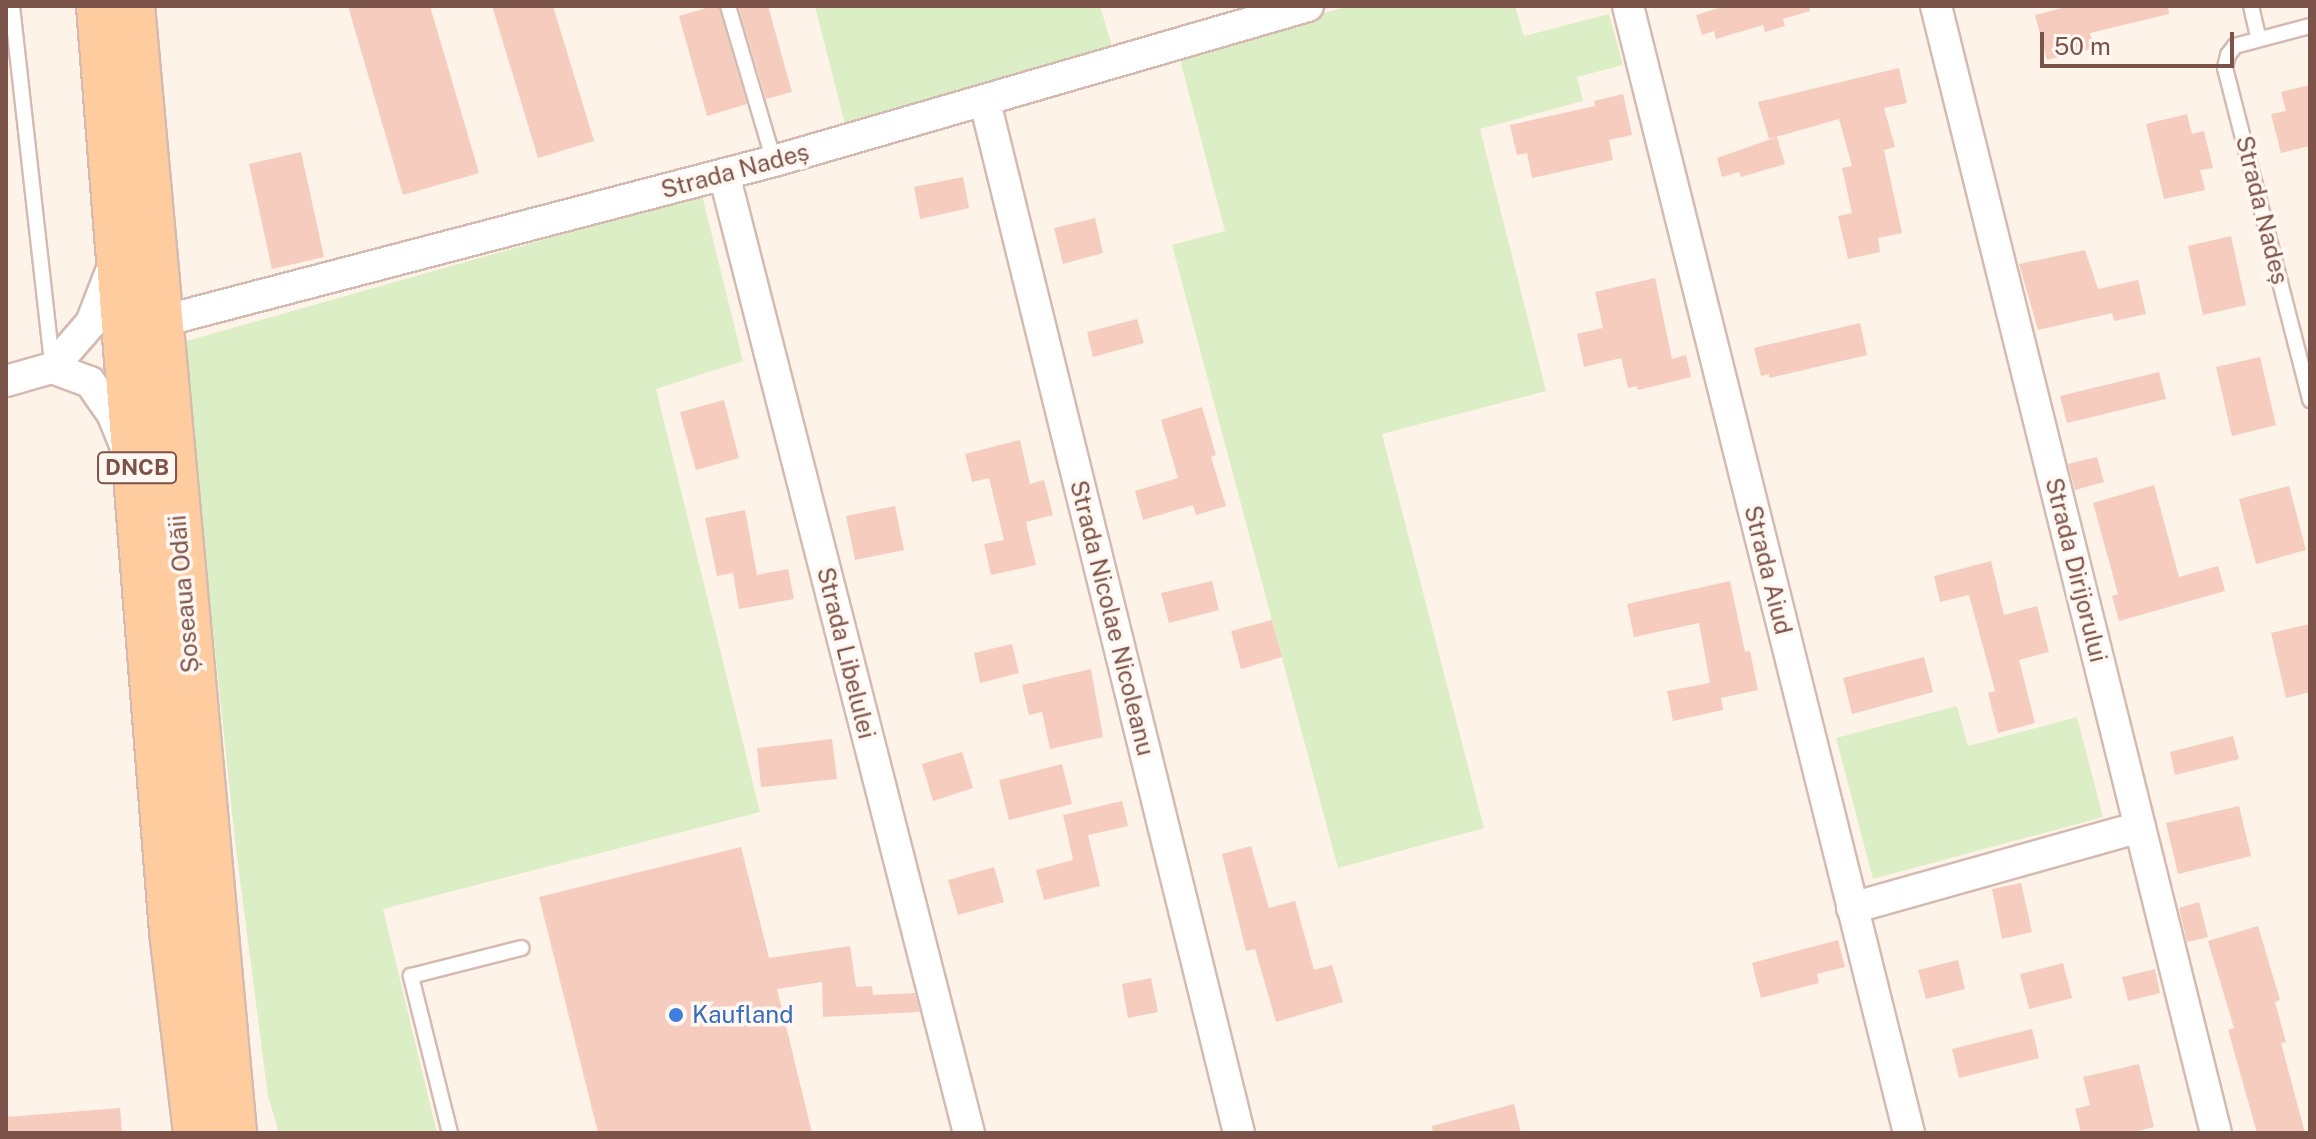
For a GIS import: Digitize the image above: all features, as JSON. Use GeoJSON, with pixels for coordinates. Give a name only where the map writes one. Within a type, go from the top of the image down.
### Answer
{"type":"FeatureCollection","features":[{"type":"Feature","properties":{"kind":"main road","name":"Șoseaua Odăii"},"geometry":{"type":"LineString","coordinates":[[99,6],[138,482],[193,927],[234,1133]]}},
{"type":"Feature","properties":{"kind":"main road","name":"Șoseaua Odăii"},"geometry":{"type":"LineString","coordinates":[[132,6],[159,322],[193,927],[196,1133]]}},
{"type":"Feature","properties":{"kind":"main road"},"geometry":{"type":"LineString","coordinates":[[174,1133],[193,927]]}},
{"type":"Feature","properties":{"kind":"main road"},"geometry":{"type":"LineString","coordinates":[[193,927],[262,1133]]}},
{"type":"Feature","properties":{"kind":"street","name":"Strada Nadeș"},"geometry":{"type":"LineString","coordinates":[[159,322],[774,161],[985,102],[1248,14],[1308,6]]}},
{"type":"Feature","properties":{"kind":"street","name":"Strada Aiud"},"geometry":{"type":"LineString","coordinates":[[1628,6],[1909,1133]]}},
{"type":"Feature","properties":{"kind":"street","name":"Strada Dirijorului"},"geometry":{"type":"LineString","coordinates":[[1936,6],[2216,1133]]}},
{"type":"Feature","properties":{"kind":"street","name":"Strada Nicolae Nicoleanu"},"geometry":{"type":"LineString","coordinates":[[985,102],[1239,1133]]}},
{"type":"Feature","properties":{"kind":"street","name":"Strada Libelulei"},"geometry":{"type":"LineString","coordinates":[[724,174],[969,1133]]}},
{"type":"Feature","properties":{"kind":"street"},"geometry":{"type":"LineString","coordinates":[[6,381],[52,368],[91,323],[119,248]]}},
{"type":"Feature","properties":{"kind":"street"},"geometry":{"type":"LineString","coordinates":[[52,368],[90,382],[112,413],[138,482]]}},
{"type":"Feature","properties":{"kind":"street"},"geometry":{"type":"LineString","coordinates":[[1852,908],[2140,827]]}},
{"type":"Feature","properties":{"kind":"lane"},"geometry":{"type":"LineString","coordinates":[[12,6],[52,368]]}},
{"type":"Feature","properties":{"kind":"lane"},"geometry":{"type":"LineString","coordinates":[[728,6],[774,161]]}},
{"type":"Feature","properties":{"kind":"lane"},"geometry":{"type":"LineString","coordinates":[[2251,6],[2258,37]]}},
{"type":"Feature","properties":{"kind":"lane","name":"Strada Nadeș"},"geometry":{"type":"LineString","coordinates":[[2310,26],[2258,37],[2235,46],[2228,55],[2225,68],[2310,400]]}},
{"type":"Feature","properties":{"kind":"lane"},"geometry":{"type":"LineString","coordinates":[[450,1133],[411,976],[522,948]]}},
{"type":"Feature","properties":{"kind":"green space"},"geometry":{"type":"Polygon","coordinates":[[[815,6],[1100,6],[1116,60],[849,140],[815,6]]]}},
{"type":"Feature","properties":{"kind":"green space"},"geometry":{"type":"Polygon","coordinates":[[[1350,6],[1515,6],[1524,36],[1609,14],[1623,65],[1577,77],[1583,101],[1480,129],[1546,391],[1382,434],[1484,828],[1338,868],[1172,245],[1225,231],[1178,52],[1350,6]]]}},
{"type":"Feature","properties":{"kind":"green space"},"geometry":{"type":"Polygon","coordinates":[[[702,195],[743,361],[656,389],[760,812],[383,909],[437,1133],[279,1133],[268,1096],[235,841],[183,342],[702,195]]]}},
{"type":"Feature","properties":{"kind":"green space"},"geometry":{"type":"Polygon","coordinates":[[[1957,706],[1968,746],[2077,717],[2103,817],[1873,879],[1836,738],[1957,706]]]}},
{"type":"Feature","properties":{"kind":"building"},"geometry":{"type":"Polygon","coordinates":[[[348,6],[430,6],[479,173],[403,195],[348,6]]]}},
{"type":"Feature","properties":{"kind":"building"},"geometry":{"type":"Polygon","coordinates":[[[492,6],[553,6],[594,141],[538,158],[492,6]]]}},
{"type":"Feature","properties":{"kind":"building"},"geometry":{"type":"Polygon","coordinates":[[[718,6],[747,104],[707,116],[679,16],[718,6]]]}},
{"type":"Feature","properties":{"kind":"building"},"geometry":{"type":"Polygon","coordinates":[[[738,6],[768,6],[792,92],[766,99],[738,6]]]}},
{"type":"Feature","properties":{"kind":"building"},"geometry":{"type":"Polygon","coordinates":[[[1725,6],[1809,6],[1810,11],[1783,19],[1785,26],[1765,32],[1763,25],[1716,39],[1714,31],[1702,35],[1696,15],[1725,6]]]}},
{"type":"Feature","properties":{"kind":"building"},"geometry":{"type":"Polygon","coordinates":[[[2070,6],[2168,6],[2169,14],[2090,33],[2094,48],[2047,60],[2035,15],[2070,6]]]}},
{"type":"Feature","properties":{"kind":"building"},"geometry":{"type":"Polygon","coordinates":[[[1899,68],[1907,103],[1884,108],[1895,147],[1884,150],[1902,233],[1878,238],[1880,252],[1848,259],[1838,216],[1852,213],[1842,168],[1852,166],[1839,119],[1769,139],[1758,102],[1899,68]]]}},
{"type":"Feature","properties":{"kind":"building"},"geometry":{"type":"Polygon","coordinates":[[[2310,85],[2310,146],[2281,153],[2271,114],[2286,111],[2281,92],[2310,85]]]}},
{"type":"Feature","properties":{"kind":"building"},"geometry":{"type":"Polygon","coordinates":[[[1623,94],[1632,135],[1609,140],[1613,160],[1532,178],[1527,153],[1517,155],[1510,125],[1595,106],[1594,101],[1623,94]]]}},
{"type":"Feature","properties":{"kind":"building"},"geometry":{"type":"Polygon","coordinates":[[[2187,114],[2192,134],[2204,131],[2213,168],[2200,170],[2205,190],[2164,199],[2146,124],[2187,114]]]}},
{"type":"Feature","properties":{"kind":"building"},"geometry":{"type":"Polygon","coordinates":[[[1777,137],[1785,164],[1741,177],[1739,172],[1722,177],[1717,158],[1777,137]]]}},
{"type":"Feature","properties":{"kind":"building"},"geometry":{"type":"Polygon","coordinates":[[[301,152],[324,257],[272,269],[249,164],[301,152]]]}},
{"type":"Feature","properties":{"kind":"building"},"geometry":{"type":"Polygon","coordinates":[[[963,177],[969,208],[920,219],[914,187],[963,177]]]}},
{"type":"Feature","properties":{"kind":"building"},"geometry":{"type":"Polygon","coordinates":[[[1095,218],[1103,253],[1063,264],[1054,228],[1095,218]]]}},
{"type":"Feature","properties":{"kind":"building"},"geometry":{"type":"Polygon","coordinates":[[[2231,236],[2246,305],[2203,315],[2188,246],[2231,236]]]}},
{"type":"Feature","properties":{"kind":"building"},"geometry":{"type":"Polygon","coordinates":[[[2085,250],[2098,289],[2138,280],[2146,314],[2114,321],[2112,313],[2038,330],[2019,264],[2085,250]]]}},
{"type":"Feature","properties":{"kind":"building"},"geometry":{"type":"Polygon","coordinates":[[[1655,278],[1672,359],[1686,355],[1691,377],[1638,390],[1637,386],[1628,388],[1621,358],[1584,367],[1577,334],[1603,328],[1595,292],[1655,278]]]}},
{"type":"Feature","properties":{"kind":"building"},"geometry":{"type":"Polygon","coordinates":[[[1137,319],[1144,343],[1093,357],[1087,332],[1137,319]]]}},
{"type":"Feature","properties":{"kind":"building"},"geometry":{"type":"Polygon","coordinates":[[[1860,323],[1867,355],[1769,378],[1769,374],[1761,376],[1754,348],[1860,323]]]}},
{"type":"Feature","properties":{"kind":"building"},"geometry":{"type":"Polygon","coordinates":[[[2260,357],[2276,425],[2232,436],[2216,367],[2260,357]]]}},
{"type":"Feature","properties":{"kind":"building"},"geometry":{"type":"Polygon","coordinates":[[[2159,372],[2166,399],[2067,423],[2060,396],[2159,372]]]}},
{"type":"Feature","properties":{"kind":"building"},"geometry":{"type":"Polygon","coordinates":[[[724,400],[739,458],[696,470],[680,412],[724,400]]]}},
{"type":"Feature","properties":{"kind":"building"},"geometry":{"type":"Polygon","coordinates":[[[1202,407],[1216,455],[1211,457],[1226,506],[1196,515],[1193,505],[1143,520],[1135,491],[1178,478],[1161,420],[1202,407]]]}},
{"type":"Feature","properties":{"kind":"building"},"geometry":{"type":"Polygon","coordinates":[[[1020,440],[1030,484],[1044,480],[1053,515],[1026,522],[1036,565],[991,575],[984,544],[1004,540],[989,478],[972,482],[965,454],[1020,440]]]}},
{"type":"Feature","properties":{"kind":"building"},"geometry":{"type":"Polygon","coordinates":[[[2097,457],[2104,482],[2075,490],[2068,464],[2097,457]]]}},
{"type":"Feature","properties":{"kind":"building"},"geometry":{"type":"Polygon","coordinates":[[[2154,485],[2179,577],[2218,566],[2225,591],[2119,621],[2112,596],[2118,594],[2093,503],[2154,485]]]}},
{"type":"Feature","properties":{"kind":"building"},"geometry":{"type":"Polygon","coordinates":[[[2289,486],[2306,550],[2256,564],[2239,499],[2289,486]]]}},
{"type":"Feature","properties":{"kind":"building"},"geometry":{"type":"Polygon","coordinates":[[[895,506],[904,550],[855,560],[846,516],[895,506]]]}},
{"type":"Feature","properties":{"kind":"building"},"geometry":{"type":"Polygon","coordinates":[[[745,510],[757,575],[788,569],[794,599],[739,609],[733,573],[717,576],[705,518],[745,510]]]}},
{"type":"Feature","properties":{"kind":"building"},"geometry":{"type":"Polygon","coordinates":[[[1991,561],[2004,615],[2037,606],[2049,652],[2019,660],[2035,723],[1998,733],[1988,693],[1995,691],[1969,595],[1940,602],[1934,576],[1991,561]]]}},
{"type":"Feature","properties":{"kind":"building"},"geometry":{"type":"Polygon","coordinates":[[[1212,581],[1219,610],[1169,623],[1161,593],[1212,581]]]}},
{"type":"Feature","properties":{"kind":"building"},"geometry":{"type":"Polygon","coordinates":[[[1730,581],[1745,652],[1750,651],[1758,690],[1721,698],[1723,710],[1673,721],[1667,691],[1710,683],[1699,623],[1634,637],[1627,604],[1730,581]]]}},
{"type":"Feature","properties":{"kind":"building"},"geometry":{"type":"Polygon","coordinates":[[[1272,620],[1282,657],[1241,669],[1231,631],[1272,620]]]}},
{"type":"Feature","properties":{"kind":"building"},"geometry":{"type":"Polygon","coordinates":[[[2310,624],[2310,692],[2286,698],[2271,633],[2310,624]]]}},
{"type":"Feature","properties":{"kind":"building"},"geometry":{"type":"Polygon","coordinates":[[[1012,644],[1019,673],[980,683],[974,653],[1012,644]]]}},
{"type":"Feature","properties":{"kind":"building"},"geometry":{"type":"Polygon","coordinates":[[[1924,657],[1933,692],[1852,714],[1843,678],[1924,657]]]}},
{"type":"Feature","properties":{"kind":"building"},"geometry":{"type":"Polygon","coordinates":[[[1091,669],[1103,737],[1050,749],[1042,712],[1029,715],[1022,685],[1091,669]]]}},
{"type":"Feature","properties":{"kind":"building"},"geometry":{"type":"Polygon","coordinates":[[[2233,736],[2239,759],[2175,775],[2170,752],[2233,736]]]}},
{"type":"Feature","properties":{"kind":"building"},"geometry":{"type":"Polygon","coordinates":[[[832,739],[837,779],[761,787],[757,748],[832,739]]]}},
{"type":"Feature","properties":{"kind":"building"},"geometry":{"type":"Polygon","coordinates":[[[962,752],[973,788],[933,801],[922,764],[962,752]]]}},
{"type":"Feature","properties":{"kind":"building"},"geometry":{"type":"Polygon","coordinates":[[[1062,764],[1072,804],[1009,820],[999,780],[1062,764]]]}},
{"type":"Feature","properties":{"kind":"building"},"geometry":{"type":"Polygon","coordinates":[[[1122,801],[1128,826],[1088,835],[1100,886],[1044,900],[1036,870],[1073,860],[1063,815],[1122,801]]]}},
{"type":"Feature","properties":{"kind":"building"},"geometry":{"type":"Polygon","coordinates":[[[2239,806],[2251,856],[2178,874],[2166,823],[2239,806]]]}},
{"type":"Feature","properties":{"kind":"building"},"geometry":{"type":"Polygon","coordinates":[[[1251,846],[1269,908],[1295,901],[1314,970],[1332,965],[1343,1002],[1276,1022],[1255,949],[1246,951],[1222,854],[1251,846]]]}},
{"type":"Feature","properties":{"kind":"building","name":"Kaufland"},"geometry":{"type":"Polygon","coordinates":[[[741,847],[769,958],[850,946],[856,987],[872,986],[873,995],[915,993],[920,1012],[823,1017],[822,982],[777,989],[812,1133],[598,1133],[539,897],[741,847]]]}},
{"type":"Feature","properties":{"kind":"building"},"geometry":{"type":"Polygon","coordinates":[[[994,867],[1004,902],[958,915],[948,880],[994,867]]]}},
{"type":"Feature","properties":{"kind":"building"},"geometry":{"type":"Polygon","coordinates":[[[2021,883],[2032,932],[2002,939],[1992,889],[2021,883]]]}},
{"type":"Feature","properties":{"kind":"building"},"geometry":{"type":"Polygon","coordinates":[[[2199,902],[2208,937],[2187,942],[2179,908],[2199,902]]]}},
{"type":"Feature","properties":{"kind":"building"},"geometry":{"type":"Polygon","coordinates":[[[2258,926],[2280,1000],[2275,1002],[2286,1042],[2281,1043],[2305,1133],[2257,1133],[2228,1030],[2234,1028],[2208,941],[2258,926]]]}},
{"type":"Feature","properties":{"kind":"building"},"geometry":{"type":"Polygon","coordinates":[[[1838,940],[1845,967],[1817,974],[1819,983],[1761,998],[1752,963],[1838,940]]]}},
{"type":"Feature","properties":{"kind":"building"},"geometry":{"type":"Polygon","coordinates":[[[1958,960],[1965,989],[1926,999],[1918,970],[1958,960]]]}},
{"type":"Feature","properties":{"kind":"building"},"geometry":{"type":"Polygon","coordinates":[[[2063,963],[2072,998],[2029,1009],[2020,974],[2063,963]]]}},
{"type":"Feature","properties":{"kind":"building"},"geometry":{"type":"Polygon","coordinates":[[[2155,969],[2160,993],[2128,1001],[2122,977],[2155,969]]]}},
{"type":"Feature","properties":{"kind":"building"},"geometry":{"type":"Polygon","coordinates":[[[1151,978],[1158,1012],[1128,1018],[1122,984],[1151,978]]]}},
{"type":"Feature","properties":{"kind":"building"},"geometry":{"type":"Polygon","coordinates":[[[2032,1029],[2039,1058],[1959,1078],[1952,1049],[2032,1029]]]}},
{"type":"Feature","properties":{"kind":"building"},"geometry":{"type":"Polygon","coordinates":[[[2139,1064],[2154,1127],[2129,1133],[2081,1133],[2075,1109],[2090,1105],[2083,1077],[2139,1064]]]}},
{"type":"Feature","properties":{"kind":"building"},"geometry":{"type":"Polygon","coordinates":[[[1514,1104],[1521,1133],[1433,1133],[1432,1126],[1514,1104]]]}},
{"type":"Feature","properties":{"kind":"building"},"geometry":{"type":"Polygon","coordinates":[[[120,1108],[122,1133],[6,1133],[6,1117],[120,1108]]]}},
{"type":"Feature","properties":{"kind":"place","name":"Kaufland"},"geometry":{"type":"Point","coordinates":[676,1015]}}]}
